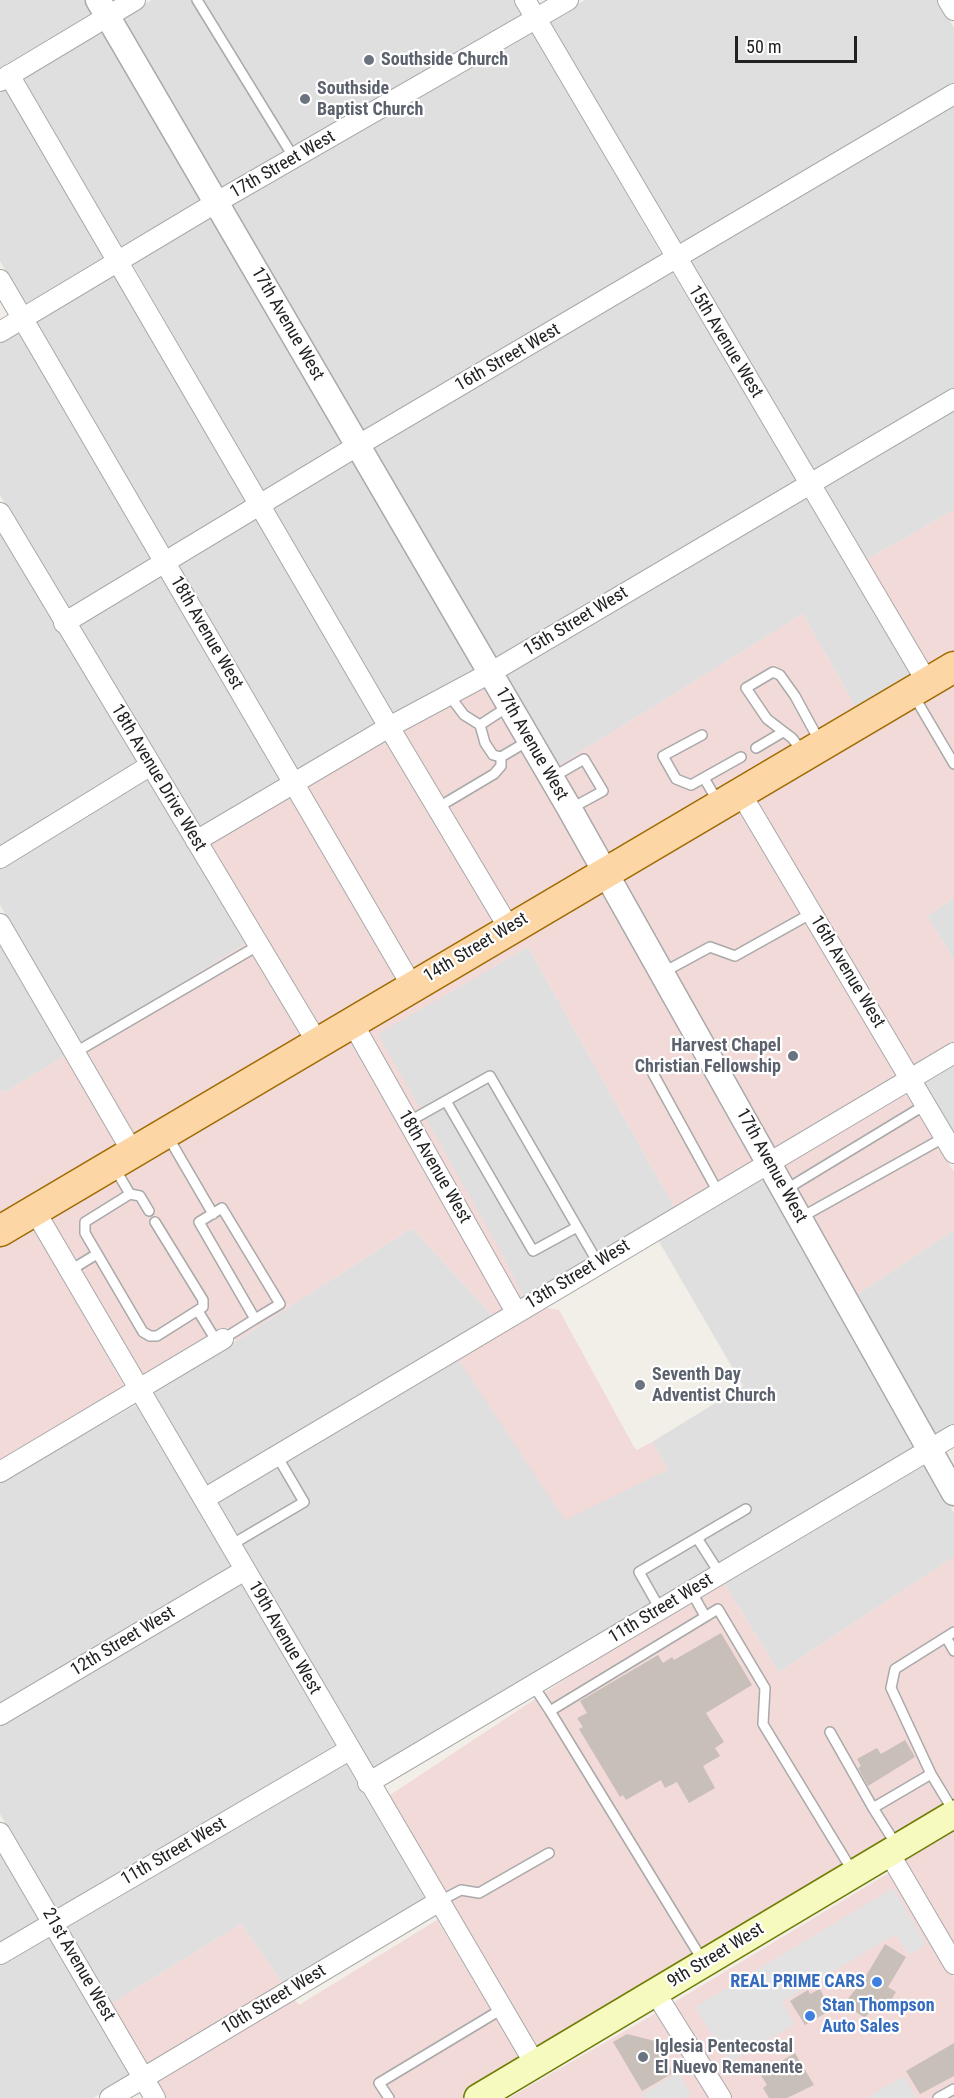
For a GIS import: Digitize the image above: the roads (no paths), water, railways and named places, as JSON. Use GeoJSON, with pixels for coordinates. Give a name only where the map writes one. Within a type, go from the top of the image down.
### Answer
{"type":"FeatureCollection","features":[{"type":"Feature","properties":{"kind":"main road","name":"14th Street West"},"geometry":{"type":"LineString","coordinates":[[0,1232],[509,928],[954,667]]}},
{"type":"Feature","properties":{"kind":"main road","name":"9th Street West"},"geometry":{"type":"LineString","coordinates":[[478,2098],[954,1813]]}},
{"type":"Feature","properties":{"kind":"street"},"geometry":{"type":"LineString","coordinates":[[135,0],[103,8],[5,78],[119,261],[389,727],[509,928]]}},
{"type":"Feature","properties":{"kind":"street","name":"15th Avenue West"},"geometry":{"type":"LineString","coordinates":[[525,0],[675,260],[810,484],[919,687]]}},
{"type":"Feature","properties":{"kind":"street","name":"17th Street West"},"geometry":{"type":"LineString","coordinates":[[0,332],[217,202],[568,0]]}},
{"type":"Feature","properties":{"kind":"street"},"geometry":{"type":"LineString","coordinates":[[948,0],[954,10]]}},
{"type":"Feature","properties":{"kind":"street","name":"17th Avenue West"},"geometry":{"type":"LineString","coordinates":[[103,8],[570,810],[954,1493]]}},
{"type":"Feature","properties":{"kind":"street","name":"16th Street West"},"geometry":{"type":"LineString","coordinates":[[64,623],[357,446],[954,94]]}},
{"type":"Feature","properties":{"kind":"street","name":"18th Avenue West"},"geometry":{"type":"LineString","coordinates":[[0,280],[412,986]]}},
{"type":"Feature","properties":{"kind":"street","name":"15th Street West"},"geometry":{"type":"LineString","coordinates":[[196,841],[389,727],[490,673],[954,399]]}},
{"type":"Feature","properties":{"kind":"street","name":"18th Avenue Drive West"},"geometry":{"type":"LineString","coordinates":[[0,513],[317,1042]]}},
{"type":"Feature","properties":{"kind":"street"},"geometry":{"type":"LineString","coordinates":[[0,858],[151,765]]}},
{"type":"Feature","properties":{"kind":"street","name":"16th Avenue West"},"geometry":{"type":"LineString","coordinates":[[730,798],[812,913],[949,1145]]}},
{"type":"Feature","properties":{"kind":"street"},"geometry":{"type":"LineString","coordinates":[[0,924],[76,1052],[123,1158]]}},
{"type":"Feature","properties":{"kind":"street","name":"18th Avenue West"},"geometry":{"type":"LineString","coordinates":[[351,1022],[516,1312]]}},
{"type":"Feature","properties":{"kind":"street","name":"13th Street West"},"geometry":{"type":"LineString","coordinates":[[204,1499],[954,1053]]}},
{"type":"Feature","properties":{"kind":"street","name":"19th Avenue West"},"geometry":{"type":"LineString","coordinates":[[35,1211],[368,1783],[535,2064]]}},
{"type":"Feature","properties":{"kind":"street"},"geometry":{"type":"LineString","coordinates":[[0,1472],[220,1340]]}},
{"type":"Feature","properties":{"kind":"street","name":"11th Street West"},"geometry":{"type":"LineString","coordinates":[[368,1783],[954,1435]]}},
{"type":"Feature","properties":{"kind":"street","name":"12th Street West"},"geometry":{"type":"LineString","coordinates":[[0,1715],[245,1570]]}},
{"type":"Feature","properties":{"kind":"street","name":"11th Street West"},"geometry":{"type":"LineString","coordinates":[[0,1953],[349,1750]]}},
{"type":"Feature","properties":{"kind":"street","name":"21st Avenue West"},"geometry":{"type":"LineString","coordinates":[[0,1833],[155,2098]]}},
{"type":"Feature","properties":{"kind":"street"},"geometry":{"type":"LineString","coordinates":[[894,1850],[954,1964]]}},
{"type":"Feature","properties":{"kind":"street","name":"10th Street West"},"geometry":{"type":"LineString","coordinates":[[110,2098],[438,1902]]}},
{"type":"Feature","properties":{"kind":"street"},"geometry":{"type":"LineString","coordinates":[[655,1992],[721,2098]]}},
{"type":"Feature","properties":{"kind":"lane"},"geometry":{"type":"LineString","coordinates":[[197,0],[294,158]]}},
{"type":"Feature","properties":{"kind":"lane"},"geometry":{"type":"LineString","coordinates":[[773,672],[780,675],[795,696],[813,749],[792,738],[767,719],[746,688],[773,672]]}},
{"type":"Feature","properties":{"kind":"lane"},"geometry":{"type":"LineString","coordinates":[[919,687],[954,764]]}},
{"type":"Feature","properties":{"kind":"lane"},"geometry":{"type":"LineString","coordinates":[[450,695],[464,715],[480,725]]}},
{"type":"Feature","properties":{"kind":"lane"},"geometry":{"type":"LineString","coordinates":[[480,725],[509,706]]}},
{"type":"Feature","properties":{"kind":"lane"},"geometry":{"type":"LineString","coordinates":[[480,725],[480,734],[494,755],[501,757],[530,741]]}},
{"type":"Feature","properties":{"kind":"lane"},"geometry":{"type":"LineString","coordinates":[[756,748],[783,732]]}},
{"type":"Feature","properties":{"kind":"lane"},"geometry":{"type":"LineString","coordinates":[[702,735],[663,756],[676,779],[691,785],[741,758]]}},
{"type":"Feature","properties":{"kind":"lane"},"geometry":{"type":"LineString","coordinates":[[437,808],[494,774],[501,766],[501,757]]}},
{"type":"Feature","properties":{"kind":"lane"},"geometry":{"type":"LineString","coordinates":[[551,778],[584,759],[589,767],[603,791],[570,810]]}},
{"type":"Feature","properties":{"kind":"lane"},"geometry":{"type":"LineString","coordinates":[[704,778],[730,798]]}},
{"type":"Feature","properties":{"kind":"lane"},"geometry":{"type":"LineString","coordinates":[[662,973],[710,947],[735,956],[812,913]]}},
{"type":"Feature","properties":{"kind":"lane"},"geometry":{"type":"LineString","coordinates":[[76,1052],[259,945]]}},
{"type":"Feature","properties":{"kind":"lane"},"geometry":{"type":"LineString","coordinates":[[650,1068],[718,1192]]}},
{"type":"Feature","properties":{"kind":"lane"},"geometry":{"type":"LineString","coordinates":[[408,1122],[490,1076],[598,1263]]}},
{"type":"Feature","properties":{"kind":"lane"},"geometry":{"type":"LineString","coordinates":[[446,1101],[533,1251],[577,1227]]}},
{"type":"Feature","properties":{"kind":"lane"},"geometry":{"type":"LineString","coordinates":[[785,1190],[926,1105]]}},
{"type":"Feature","properties":{"kind":"lane"},"geometry":{"type":"LineString","coordinates":[[166,1133],[213,1214]]}},
{"type":"Feature","properties":{"kind":"lane"},"geometry":{"type":"LineString","coordinates":[[800,1218],[949,1145]]}},
{"type":"Feature","properties":{"kind":"lane"},"geometry":{"type":"LineString","coordinates":[[123,1158],[130,1194]]}},
{"type":"Feature","properties":{"kind":"lane"},"geometry":{"type":"LineString","coordinates":[[149,1211],[140,1196],[130,1194],[85,1222],[85,1233],[143,1332],[150,1336],[157,1336],[203,1307],[203,1300],[155,1221]]}},
{"type":"Feature","properties":{"kind":"lane"},"geometry":{"type":"LineString","coordinates":[[198,1311],[220,1340],[255,1319],[280,1304],[222,1208],[199,1222],[255,1319]]}},
{"type":"Feature","properties":{"kind":"lane"},"geometry":{"type":"LineString","coordinates":[[69,1271],[97,1254]]}},
{"type":"Feature","properties":{"kind":"lane"},"geometry":{"type":"LineString","coordinates":[[231,1545],[304,1502],[277,1456]]}},
{"type":"Feature","properties":{"kind":"lane"},"geometry":{"type":"LineString","coordinates":[[660,1609],[639,1572],[746,1509]]}},
{"type":"Feature","properties":{"kind":"lane"},"geometry":{"type":"LineString","coordinates":[[697,1538],[720,1574]]}},
{"type":"Feature","properties":{"kind":"lane"},"geometry":{"type":"LineString","coordinates":[[691,1591],[705,1616]]}},
{"type":"Feature","properties":{"kind":"lane"},"geometry":{"type":"LineString","coordinates":[[550,1711],[718,1609],[765,1688],[764,1724],[854,1874]]}},
{"type":"Feature","properties":{"kind":"lane"},"geometry":{"type":"LineString","coordinates":[[954,1651],[950,1634],[894,1669],[891,1688],[932,1774],[954,1813]]}},
{"type":"Feature","properties":{"kind":"lane"},"geometry":{"type":"LineString","coordinates":[[533,1685],[704,1963]]}},
{"type":"Feature","properties":{"kind":"lane"},"geometry":{"type":"LineString","coordinates":[[830,1732],[894,1850]]}},
{"type":"Feature","properties":{"kind":"lane"},"geometry":{"type":"LineString","coordinates":[[873,1808],[932,1774]]}},
{"type":"Feature","properties":{"kind":"lane"},"geometry":{"type":"LineString","coordinates":[[438,1902],[461,1890],[479,1893],[549,1853]]}},
{"type":"Feature","properties":{"kind":"lane"},"geometry":{"type":"LineString","coordinates":[[389,2098],[379,2083],[502,2009]]}},
{"type":"Feature","properties":{"kind":"lane"},"geometry":{"type":"LineString","coordinates":[[938,2098],[954,2088]]}},
{"type":"Feature","properties":{"kind":"place","name":"Southside Church"},"geometry":{"type":"Point","coordinates":[369,60]}},
{"type":"Feature","properties":{"kind":"place","name":"Southside Baptist Church"},"geometry":{"type":"Point","coordinates":[305,99]}},
{"type":"Feature","properties":{"kind":"place","name":"Harvest Chapel Christian Fellowship"},"geometry":{"type":"Point","coordinates":[793,1056]}},
{"type":"Feature","properties":{"kind":"place","name":"Seventh Day Adventist Church"},"geometry":{"type":"Point","coordinates":[640,1385]}},
{"type":"Feature","properties":{"kind":"place","name":"REAL PRIME CARS"},"geometry":{"type":"Point","coordinates":[877,1982]}},
{"type":"Feature","properties":{"kind":"place","name":"Stan Thompson Auto Sales"},"geometry":{"type":"Point","coordinates":[810,2016]}},
{"type":"Feature","properties":{"kind":"place","name":"Iglesia Pentecostal El Nuevo Remanente"},"geometry":{"type":"Point","coordinates":[643,2057]}}]}
